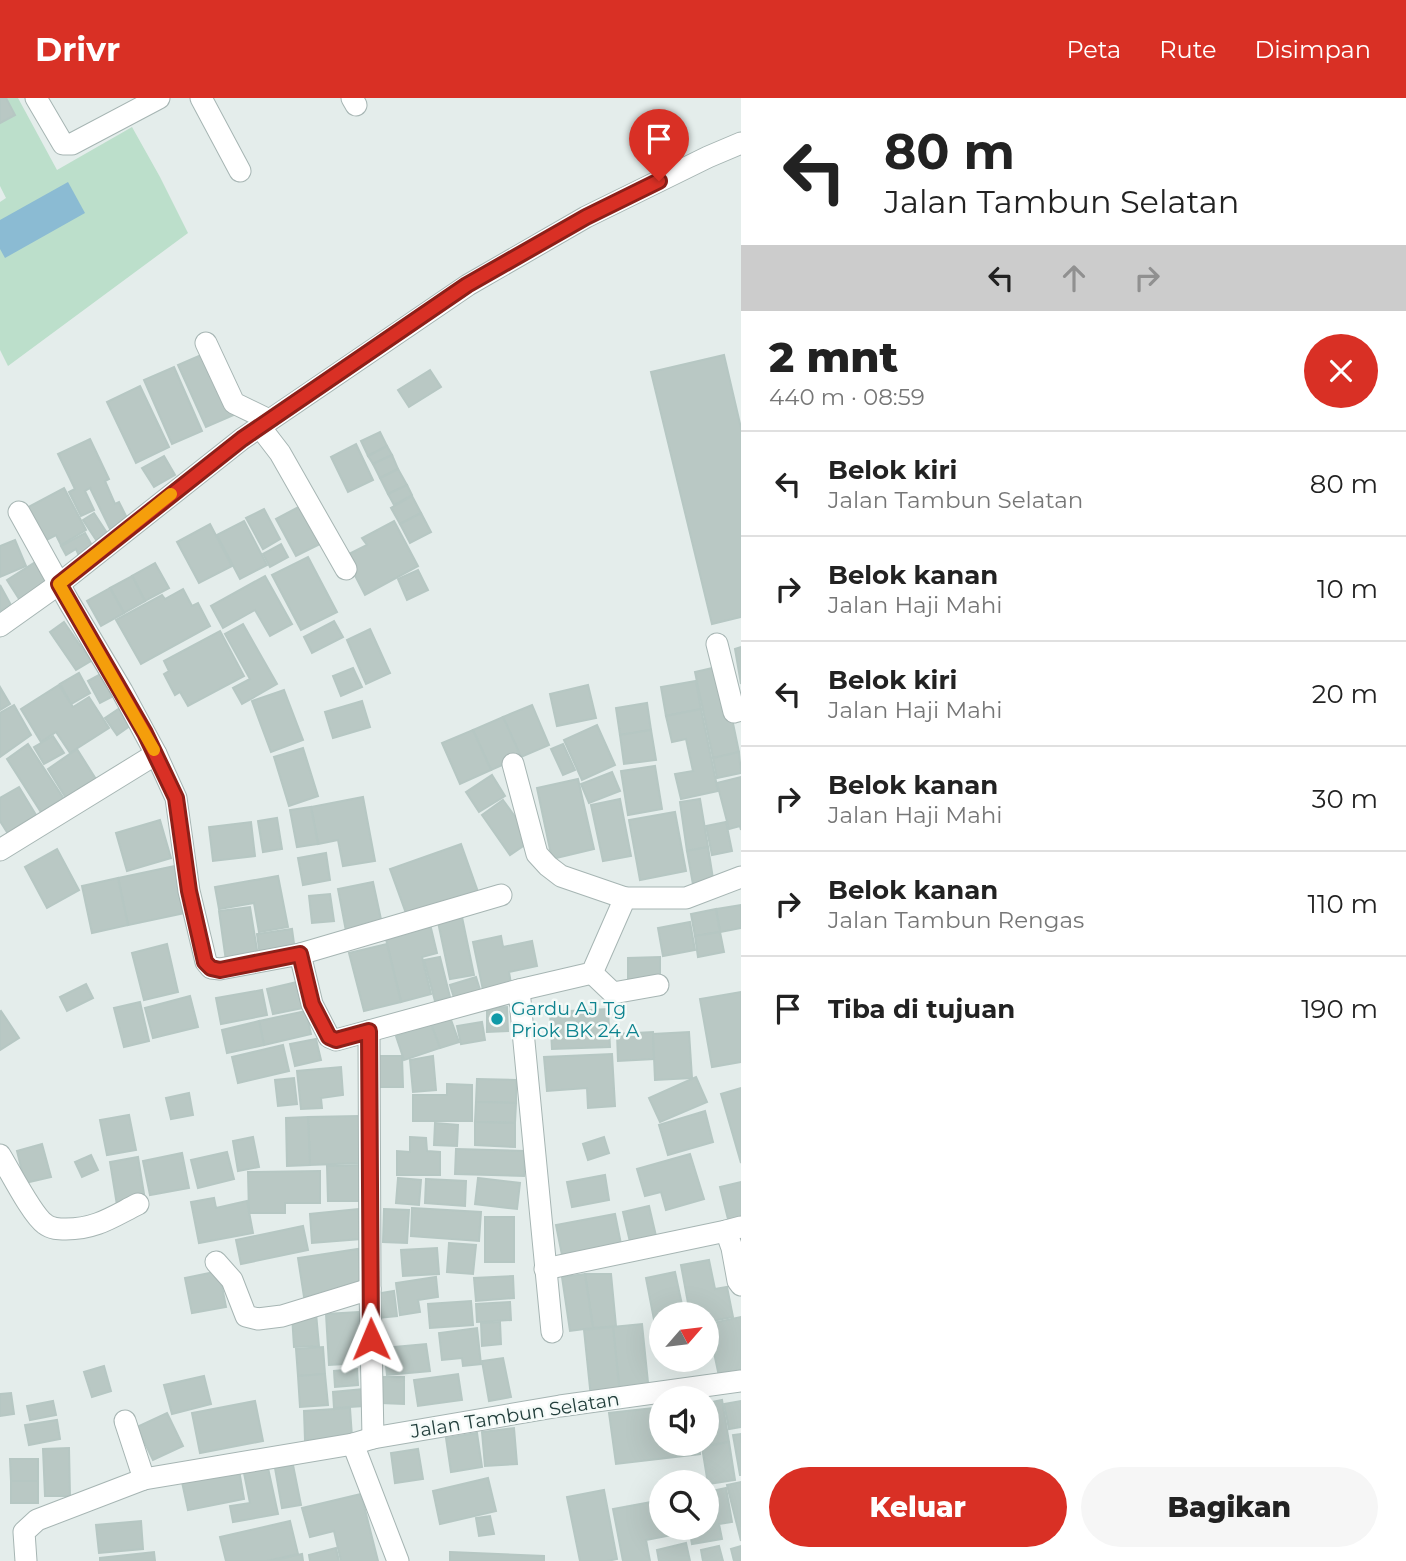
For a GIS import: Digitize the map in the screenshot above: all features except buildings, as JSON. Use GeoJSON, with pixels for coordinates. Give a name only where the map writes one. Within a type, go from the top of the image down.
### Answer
{"type":"FeatureCollection","features":[{"type":"Feature","properties":{"kind":"street"},"geometry":{"type":"LineString","coordinates":[[36,98],[63,144],[72,144],[159,98]]}},
{"type":"Feature","properties":{"kind":"street"},"geometry":{"type":"LineString","coordinates":[[201,98],[240,171]]}},
{"type":"Feature","properties":{"kind":"street"},"geometry":{"type":"LineString","coordinates":[[0,626],[63,592],[169,495],[467,285],[586,217],[741,143]]}},
{"type":"Feature","properties":{"kind":"street"},"geometry":{"type":"LineString","coordinates":[[206,343],[234,403],[266,427],[346,569]]}},
{"type":"Feature","properties":{"kind":"street"},"geometry":{"type":"LineString","coordinates":[[19,512],[122,691],[176,798],[189,891],[208,966],[220,970],[300,954],[501,895]]}},
{"type":"Feature","properties":{"kind":"street"},"geometry":{"type":"LineString","coordinates":[[717,644],[739,717]]}},
{"type":"Feature","properties":{"kind":"street"},"geometry":{"type":"LineString","coordinates":[[0,850],[156,754]]}},
{"type":"Feature","properties":{"kind":"street"},"geometry":{"type":"LineString","coordinates":[[513,764],[537,854],[561,876],[625,898],[685,898],[741,877]]}},
{"type":"Feature","properties":{"kind":"street"},"geometry":{"type":"LineString","coordinates":[[592,973],[625,898]]}},
{"type":"Feature","properties":{"kind":"street"},"geometry":{"type":"LineString","coordinates":[[300,954],[312,1004],[329,1037],[336,1040],[592,973]]}},
{"type":"Feature","properties":{"kind":"street"},"geometry":{"type":"LineString","coordinates":[[592,973],[613,993],[658,985]]}},
{"type":"Feature","properties":{"kind":"street"},"geometry":{"type":"LineString","coordinates":[[519,990],[552,1332]]}},
{"type":"Feature","properties":{"kind":"street"},"geometry":{"type":"LineString","coordinates":[[369,1031],[370,1289],[363,1441],[398,1561]]}},
{"type":"Feature","properties":{"kind":"street"},"geometry":{"type":"LineString","coordinates":[[0,1155],[36,1216],[46,1226],[58,1229],[97,1226],[138,1204]]}},
{"type":"Feature","properties":{"kind":"street"},"geometry":{"type":"LineString","coordinates":[[545,1269],[733,1229],[732,1248],[741,1285]]}},
{"type":"Feature","properties":{"kind":"street"},"geometry":{"type":"LineString","coordinates":[[216,1262],[232,1280],[246,1316],[258,1319],[282,1315],[370,1289]]}},
{"type":"Feature","properties":{"kind":"street","name":"Jalan Tambun Selatan"},"geometry":{"type":"LineString","coordinates":[[26,1561],[24,1532],[37,1520],[144,1479],[559,1406],[741,1381]]}},
{"type":"Feature","properties":{"kind":"street"},"geometry":{"type":"LineString","coordinates":[[125,1421],[144,1479]]}},
{"type":"Feature","properties":{"kind":"green space"},"geometry":{"type":"Polygon","coordinates":[[[0,98],[18,98],[57,170],[132,127],[188,233],[8,366],[0,350],[0,202],[6,198],[0,186],[0,98]]]}},
{"type":"Feature","properties":{"kind":"water"},"geometry":{"type":"Polygon","coordinates":[[[68,182],[85,213],[5,258],[0,249],[0,220],[68,182]]]}},
{"type":"Feature","properties":{"kind":"slow traffic"},"geometry":{"type":"LineString","coordinates":[[154,750],[59,584],[171,494]]}},
{"type":"Feature","properties":{"kind":"place","name":"Gardu AJ Tg Priok BK 24 A"},"geometry":{"type":"Point","coordinates":[497,1019]}},
{"type":"Feature","properties":{"kind":"route"},"geometry":{"type":"LineString","coordinates":[[371,1339],[369,1031],[336,1040],[329,1037],[312,1004],[300,954],[220,970],[211,968],[205,962],[189,891],[176,798],[145,733],[59,584],[242,439],[467,285],[586,217],[659,181]]}}]}
